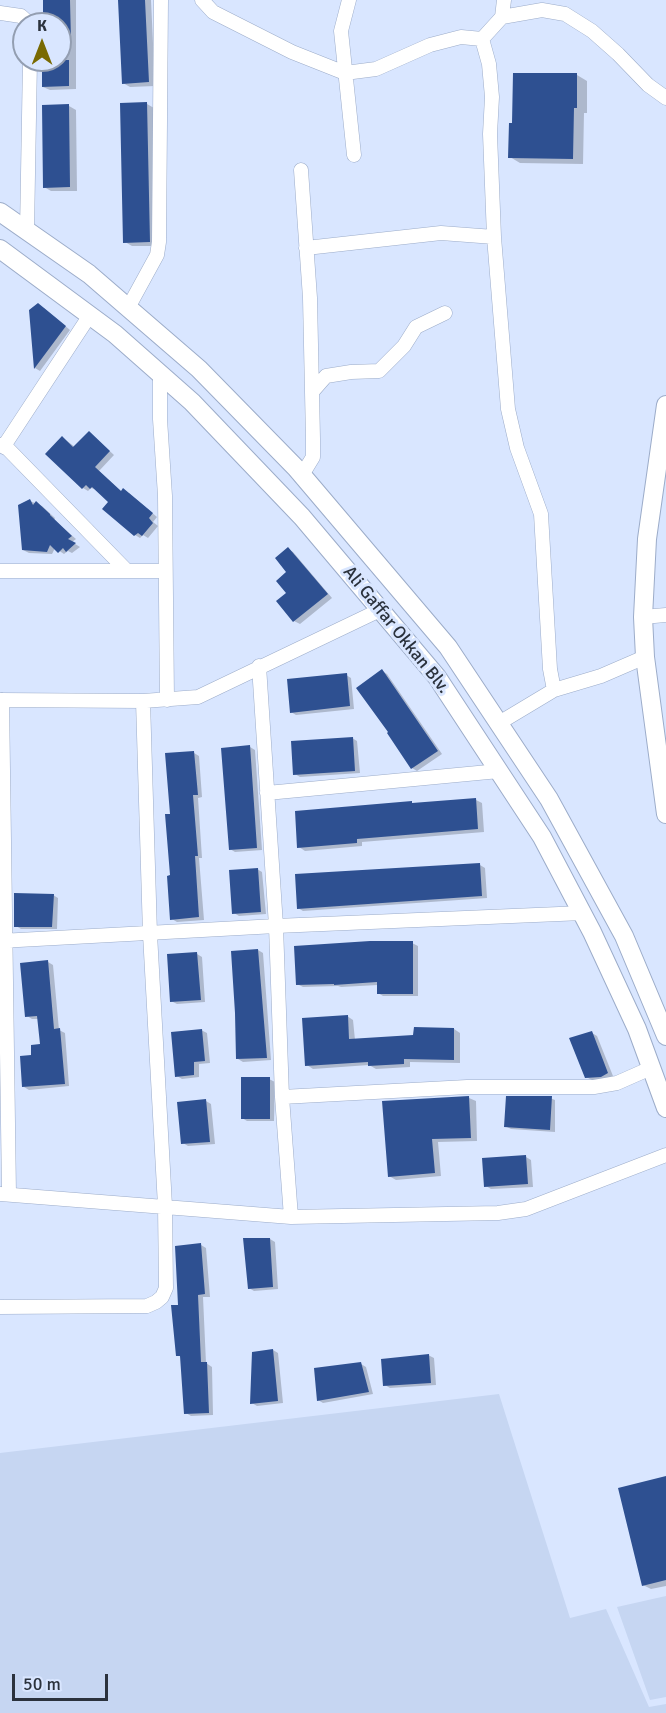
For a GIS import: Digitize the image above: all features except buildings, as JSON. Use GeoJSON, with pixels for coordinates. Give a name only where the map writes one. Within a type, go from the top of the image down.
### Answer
{"type":"FeatureCollection","features":[{"type":"Feature","properties":{"kind":"main road","name":"Ali Gaffar Okkan Blv."},"geometry":{"type":"LineString","coordinates":[[0,212],[89,274],[199,369],[302,475],[448,647],[549,800],[624,936],[666,1036]]}},
{"type":"Feature","properties":{"kind":"main road","name":"Ali Gaffar Okkan Blv."},"geometry":{"type":"LineString","coordinates":[[0,249],[90,315],[192,402],[302,517],[382,609],[437,677],[542,837],[583,913],[632,1018],[666,1108]]}},
{"type":"Feature","properties":{"kind":"main road"},"geometry":{"type":"LineString","coordinates":[[665,804],[645,657],[643,581],[666,405]]}},
{"type":"Feature","properties":{"kind":"street"},"geometry":{"type":"LineString","coordinates":[[128,308],[157,255],[159,242],[161,0]]}},
{"type":"Feature","properties":{"kind":"street"},"geometry":{"type":"LineString","coordinates":[[202,0],[213,12],[292,52],[345,73],[376,69],[430,45],[461,37],[483,39]]}},
{"type":"Feature","properties":{"kind":"street"},"geometry":{"type":"LineString","coordinates":[[348,0],[341,31],[354,155]]}},
{"type":"Feature","properties":{"kind":"street"},"geometry":{"type":"LineString","coordinates":[[483,39],[502,17],[504,0]]}},
{"type":"Feature","properties":{"kind":"street"},"geometry":{"type":"LineString","coordinates":[[502,17],[542,10],[565,14],[592,31],[618,54],[648,86],[666,98]]}},
{"type":"Feature","properties":{"kind":"street"},"geometry":{"type":"LineString","coordinates":[[483,39],[489,64],[492,96],[490,134],[494,237],[508,409],[517,448],[541,514],[550,669],[554,690]]}},
{"type":"Feature","properties":{"kind":"street"},"geometry":{"type":"LineString","coordinates":[[27,231],[30,72]]}},
{"type":"Feature","properties":{"kind":"street"},"geometry":{"type":"LineString","coordinates":[[301,170],[310,298],[313,457],[302,475]]}},
{"type":"Feature","properties":{"kind":"street"},"geometry":{"type":"LineString","coordinates":[[306,248],[441,234],[494,237]]}},
{"type":"Feature","properties":{"kind":"street"},"geometry":{"type":"LineString","coordinates":[[312,392],[326,376],[379,371],[404,345],[416,327],[445,313]]}},
{"type":"Feature","properties":{"kind":"street"},"geometry":{"type":"LineString","coordinates":[[90,315],[2,446],[8,449],[127,571]]}},
{"type":"Feature","properties":{"kind":"street"},"geometry":{"type":"LineString","coordinates":[[160,374],[160,419],[165,496],[167,700]]}},
{"type":"Feature","properties":{"kind":"street"},"geometry":{"type":"LineString","coordinates":[[0,571],[164,571]]}},
{"type":"Feature","properties":{"kind":"street"},"geometry":{"type":"LineString","coordinates":[[382,609],[198,697],[143,701],[1,700],[4,1194],[291,1217],[498,1213],[526,1209],[666,1155]]}},
{"type":"Feature","properties":{"kind":"street"},"geometry":{"type":"LineString","coordinates":[[643,616],[666,615]]}},
{"type":"Feature","properties":{"kind":"street"},"geometry":{"type":"LineString","coordinates":[[499,723],[554,690],[601,676],[645,657]]}},
{"type":"Feature","properties":{"kind":"street"},"geometry":{"type":"LineString","coordinates":[[259,666],[276,926],[282,1097],[291,1217]]}},
{"type":"Feature","properties":{"kind":"street"},"geometry":{"type":"LineString","coordinates":[[0,1307],[147,1306],[156,1302],[166,1288],[165,1206],[150,934],[143,701]]}},
{"type":"Feature","properties":{"kind":"street"},"geometry":{"type":"LineString","coordinates":[[267,793],[499,771]]}},
{"type":"Feature","properties":{"kind":"street"},"geometry":{"type":"LineString","coordinates":[[2,942],[276,926],[583,913]]}},
{"type":"Feature","properties":{"kind":"street"},"geometry":{"type":"LineString","coordinates":[[282,1097],[466,1087],[594,1087],[617,1083],[651,1068]]}},
{"type":"Feature","properties":{"kind":"shaded area"},"geometry":{"type":"Polygon","coordinates":[[[499,1394],[570,1618],[606,1609],[649,1707],[666,1704],[666,1713],[0,1713],[0,1453],[499,1394]]]}},
{"type":"Feature","properties":{"kind":"shaded area"},"geometry":{"type":"Polygon","coordinates":[[[666,1596],[666,1697],[650,1700],[617,1607],[666,1596]]]}}]}
